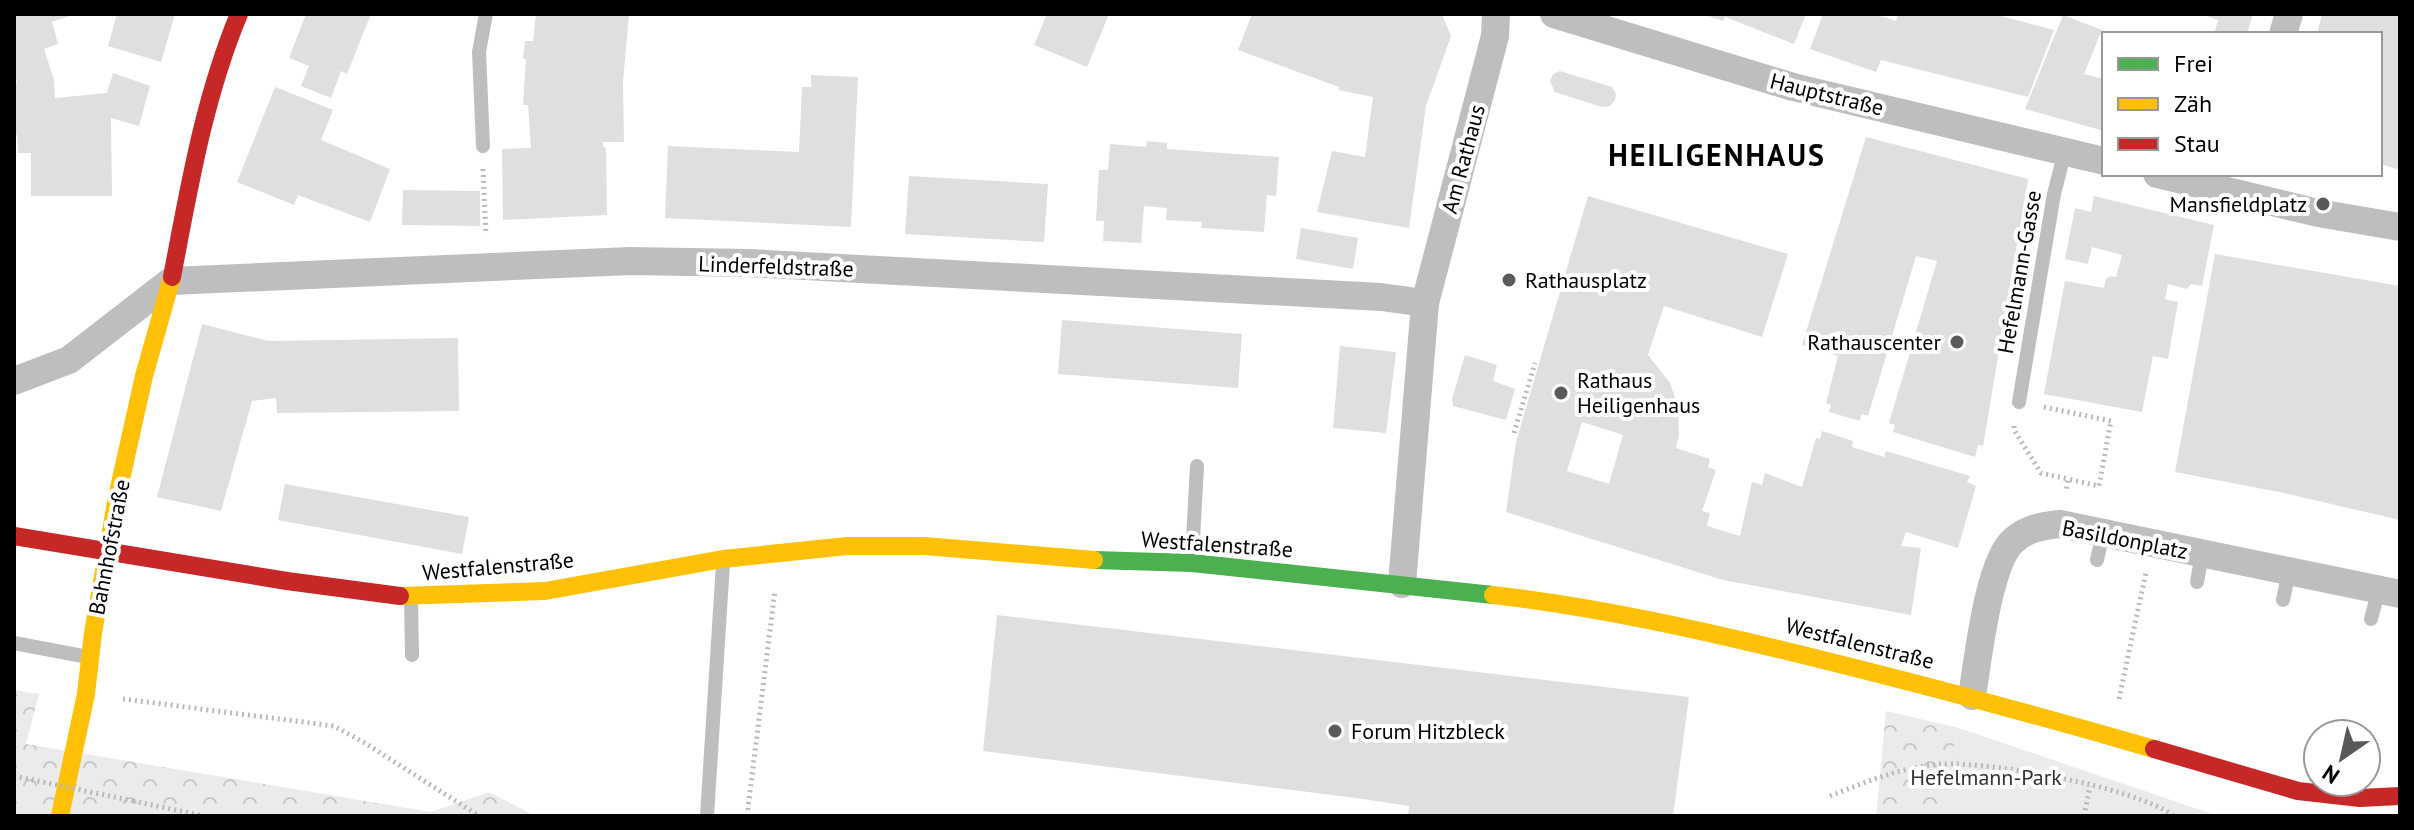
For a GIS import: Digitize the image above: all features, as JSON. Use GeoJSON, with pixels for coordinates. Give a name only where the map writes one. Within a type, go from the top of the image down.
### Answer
{"type":"FeatureCollection","features":[{"type":"Feature","properties":{"kind":"street","name":"Bahnhofstraße"},"geometry":{"type":"LineString","coordinates":[[60,816],[86,694],[117,497],[144,376],[171,281],[202,122],[239,14]]}},
{"type":"Feature","properties":{"kind":"street","name":"Am Rathaus"},"geometry":{"type":"LineString","coordinates":[[1402,584],[1425,303],[1495,36],[1496,14]]}},
{"type":"Feature","properties":{"kind":"street","name":"Hauptstraße"},"geometry":{"type":"LineString","coordinates":[[1554,14],[1793,87],[2102,160]]}},
{"type":"Feature","properties":{"kind":"street"},"geometry":{"type":"LineString","coordinates":[[2165,176],[2318,213],[2400,227]]}},
{"type":"Feature","properties":{"kind":"street","name":"Linderfeldstraße"},"geometry":{"type":"LineString","coordinates":[[171,281],[630,261],[748,263],[1381,297],[1425,303]]}},
{"type":"Feature","properties":{"kind":"street"},"geometry":{"type":"LineString","coordinates":[[14,381],[69,360],[171,281]]}},
{"type":"Feature","properties":{"kind":"street","name":"Basildonplatz"},"geometry":{"type":"LineString","coordinates":[[1972,696],[1998,562],[2011,541],[2032,528],[2060,524],[2100,546],[2152,544],[2200,568],[2289,571],[2389,592]]}},
{"type":"Feature","properties":{"kind":"street","name":"Westfalenstraße"},"geometry":{"type":"LineString","coordinates":[[14,536],[287,581],[411,597],[545,591],[723,559],[847,546],[924,546],[1075,559],[1192,563],[1402,584],[1580,606],[1764,644],[1972,696],[2298,791],[2360,798],[2400,796]]}},
{"type":"Feature","properties":{"kind":"lane"},"geometry":{"type":"LineString","coordinates":[[483,146],[479,52],[486,14]]}},
{"type":"Feature","properties":{"kind":"lane","name":"Hefelmann-Gasse"},"geometry":{"type":"LineString","coordinates":[[2019,402],[2054,194],[2065,151]]}},
{"type":"Feature","properties":{"kind":"lane"},"geometry":{"type":"LineString","coordinates":[[1192,563],[1197,466]]}},
{"type":"Feature","properties":{"kind":"lane"},"geometry":{"type":"LineString","coordinates":[[707,816],[723,559]]}},
{"type":"Feature","properties":{"kind":"lane"},"geometry":{"type":"LineString","coordinates":[[2283,600],[2289,571]]}},
{"type":"Feature","properties":{"kind":"lane"},"geometry":{"type":"LineString","coordinates":[[2371,619],[2389,592]]}},
{"type":"Feature","properties":{"kind":"lane"},"geometry":{"type":"LineString","coordinates":[[411,597],[412,655]]}},
{"type":"Feature","properties":{"kind":"lane"},"geometry":{"type":"LineString","coordinates":[[14,643],[90,657]]}},
{"type":"Feature","properties":{"kind":"path"},"geometry":{"type":"LineString","coordinates":[[483,146],[487,268]]}},
{"type":"Feature","properties":{"kind":"path"},"geometry":{"type":"LineString","coordinates":[[1514,433],[1535,363]]}},
{"type":"Feature","properties":{"kind":"path"},"geometry":{"type":"LineString","coordinates":[[2019,402],[2111,421],[2099,486],[2068,479],[2041,473],[2014,430],[2019,402]]}},
{"type":"Feature","properties":{"kind":"path"},"geometry":{"type":"LineString","coordinates":[[2060,524],[2068,479]]}},
{"type":"Feature","properties":{"kind":"path"},"geometry":{"type":"LineString","coordinates":[[2117,709],[2152,544]]}},
{"type":"Feature","properties":{"kind":"path"},"geometry":{"type":"LineString","coordinates":[[747,816],[780,553]]}},
{"type":"Feature","properties":{"kind":"path"},"geometry":{"type":"LineString","coordinates":[[86,694],[334,726],[479,816]]}},
{"type":"Feature","properties":{"kind":"path"},"geometry":{"type":"LineString","coordinates":[[1830,796],[1904,770],[1957,764],[1983,765],[2143,800],[2174,816]]}},
{"type":"Feature","properties":{"kind":"path"},"geometry":{"type":"LineString","coordinates":[[14,776],[204,816]]}},
{"type":"Feature","properties":{"kind":"path"},"geometry":{"type":"LineString","coordinates":[[2084,816],[2090,786]]}},
{"type":"Feature","properties":{"kind":"green space"},"geometry":{"type":"Polygon","coordinates":[[[14,690],[39,694],[26,744],[431,812],[489,792],[536,816],[14,816],[14,690]]]}},
{"type":"Feature","properties":{"kind":"green space"},"geometry":{"type":"Polygon","coordinates":[[[1886,711],[1959,728],[1936,816],[1876,816],[1886,711]]]}},
{"type":"Feature","properties":{"kind":"green space","name":"Hefelmann-Park"},"geometry":{"type":"Polygon","coordinates":[[[1959,728],[2218,816],[1936,816],[1959,728]]]}},
{"type":"Feature","properties":{"kind":"building"},"geometry":{"type":"Polygon","coordinates":[[[14,14],[75,14],[52,22],[58,44],[44,49],[54,80],[55,98],[107,93],[113,73],[150,86],[139,126],[111,118],[112,196],[31,196],[31,153],[18,153],[17,135],[14,135],[14,83],[17,83],[14,70],[14,14]]]}},
{"type":"Feature","properties":{"kind":"building"},"geometry":{"type":"Polygon","coordinates":[[[117,14],[175,14],[161,62],[108,46],[117,14]]]}},
{"type":"Feature","properties":{"kind":"building"},"geometry":{"type":"Polygon","coordinates":[[[306,14],[371,14],[347,74],[341,71],[331,98],[301,86],[309,66],[289,58],[306,14]]]}},
{"type":"Feature","properties":{"kind":"building"},"geometry":{"type":"Polygon","coordinates":[[[536,14],[629,14],[623,82],[624,142],[603,142],[606,148],[607,215],[503,220],[502,149],[531,148],[528,105],[523,105],[526,59],[523,59],[525,41],[533,41],[536,14]]]}},
{"type":"Feature","properties":{"kind":"building"},"geometry":{"type":"Polygon","coordinates":[[[1047,14],[1109,14],[1087,67],[1034,45],[1047,14]]]}},
{"type":"Feature","properties":{"kind":"building"},"geometry":{"type":"Polygon","coordinates":[[[1252,14],[1442,14],[1451,36],[1426,106],[1409,228],[1317,212],[1332,151],[1365,157],[1373,97],[1339,90],[1339,87],[1238,50],[1252,14]]]}},
{"type":"Feature","properties":{"kind":"building"},"geometry":{"type":"Polygon","coordinates":[[[1702,14],[1806,14],[1794,44],[1725,17],[1723,21],[1702,14]]]}},
{"type":"Feature","properties":{"kind":"building"},"geometry":{"type":"Polygon","coordinates":[[[1823,14],[1875,14],[1896,21],[1898,14],[1993,14],[2054,30],[2028,97],[1881,60],[1876,72],[1810,49],[1823,14]]]}},
{"type":"Feature","properties":{"kind":"building"},"geometry":{"type":"Polygon","coordinates":[[[2202,14],[2253,14],[2248,32],[2215,32],[2218,20],[2202,14]]]}},
{"type":"Feature","properties":{"kind":"building"},"geometry":{"type":"Polygon","coordinates":[[[2322,14],[2400,14],[2400,170],[2382,165],[2382,32],[2318,32],[2322,14]]]}},
{"type":"Feature","properties":{"kind":"building"},"geometry":{"type":"Polygon","coordinates":[[[2063,15],[2102,30],[2084,74],[2102,78],[2102,130],[2025,109],[2063,15]]]}},
{"type":"Feature","properties":{"kind":"building"},"geometry":{"type":"Polygon","coordinates":[[[1560,71],[1612,87],[1615,100],[1610,106],[1602,107],[1555,92],[1550,81],[1553,74],[1560,71]]]}},
{"type":"Feature","properties":{"kind":"building"},"geometry":{"type":"Polygon","coordinates":[[[811,75],[858,77],[851,227],[665,218],[668,146],[799,152],[802,87],[811,87],[811,75]]]}},
{"type":"Feature","properties":{"kind":"building"},"geometry":{"type":"Polygon","coordinates":[[[275,87],[333,110],[321,140],[390,169],[370,222],[298,195],[294,205],[237,182],[275,87]]]}},
{"type":"Feature","properties":{"kind":"building"},"geometry":{"type":"Polygon","coordinates":[[[1866,137],[2028,179],[1983,446],[1978,445],[1975,457],[1893,432],[1895,425],[1889,423],[1937,261],[1916,256],[1868,416],[1861,414],[1860,421],[1829,412],[1831,405],[1826,403],[1838,356],[1802,345],[1866,137]]]}},
{"type":"Feature","properties":{"kind":"building"},"geometry":{"type":"Polygon","coordinates":[[[1147,141],[1167,143],[1167,149],[1279,157],[1276,196],[1267,195],[1264,232],[1201,228],[1202,222],[1166,220],[1167,208],[1144,206],[1141,243],[1103,241],[1104,221],[1096,221],[1099,170],[1108,170],[1110,144],[1146,147],[1147,141]]]}},
{"type":"Feature","properties":{"kind":"building"},"geometry":{"type":"Polygon","coordinates":[[[909,176],[1048,184],[1044,242],[905,234],[909,176]]]}},
{"type":"Feature","properties":{"kind":"building"},"geometry":{"type":"Polygon","coordinates":[[[403,190],[480,191],[480,226],[402,225],[403,190]]]}},
{"type":"Feature","properties":{"kind":"building","name":"Rathaus Heiligenhaus"},"geometry":{"type":"Polygon","coordinates":[[[1588,196],[1788,254],[1762,337],[1664,306],[1648,355],[1670,383],[1678,406],[1676,448],[1710,459],[1708,467],[1716,470],[1702,511],[1710,513],[1707,526],[1740,536],[1752,482],[1762,485],[1765,473],[1802,487],[1816,438],[1820,439],[1822,431],[1853,441],[1852,447],[1884,457],[1886,451],[1970,476],[1967,482],[1976,486],[1958,548],[1906,532],[1901,546],[1921,548],[1911,615],[1723,580],[1506,512],[1516,442],[1588,196]],[[1582,422],[1567,471],[1609,484],[1623,435],[1582,422]]]}},
{"type":"Feature","properties":{"kind":"building"},"geometry":{"type":"Polygon","coordinates":[[[2094,196],[2214,225],[2202,286],[2191,284],[2187,289],[2168,284],[2165,299],[2178,302],[2168,359],[2153,356],[2142,412],[2044,394],[2065,281],[2104,288],[2106,279],[2116,277],[2122,255],[2092,247],[2088,264],[2065,259],[2075,208],[2091,212],[2094,196]]]}},
{"type":"Feature","properties":{"kind":"building"},"geometry":{"type":"Polygon","coordinates":[[[1301,228],[1358,238],[1353,269],[1296,259],[1301,228]]]}},
{"type":"Feature","properties":{"kind":"building"},"geometry":{"type":"Polygon","coordinates":[[[2215,254],[2400,286],[2400,520],[2175,472],[2215,254]]]}},
{"type":"Feature","properties":{"kind":"building"},"geometry":{"type":"Polygon","coordinates":[[[1062,320],[1242,334],[1238,388],[1058,374],[1062,320]]]}},
{"type":"Feature","properties":{"kind":"building"},"geometry":{"type":"Polygon","coordinates":[[[202,324],[269,341],[458,338],[459,411],[277,413],[276,398],[252,401],[221,511],[157,497],[202,324]]]}},
{"type":"Feature","properties":{"kind":"building"},"geometry":{"type":"Polygon","coordinates":[[[1340,346],[1396,352],[1386,433],[1333,428],[1340,346]]]}},
{"type":"Feature","properties":{"kind":"building"},"geometry":{"type":"Polygon","coordinates":[[[1465,355],[1497,365],[1493,381],[1515,389],[1506,420],[1453,406],[1452,399],[1465,355]]]}},
{"type":"Feature","properties":{"kind":"building"},"geometry":{"type":"Polygon","coordinates":[[[285,484],[469,517],[462,554],[278,520],[285,484]]]}},
{"type":"Feature","properties":{"kind":"building","name":"Forum Hitzbleck"},"geometry":{"type":"Polygon","coordinates":[[[997,615],[1689,697],[1673,816],[1408,816],[1409,806],[983,751],[997,615]]]}},
{"type":"Feature","properties":{"kind":"traffic: fast"},"geometry":{"type":"LineString","coordinates":[[1094,560],[1192,563],[1493,595]]}},
{"type":"Feature","properties":{"kind":"traffic: slow"},"geometry":{"type":"LineString","coordinates":[[60,816],[86,694],[93,633],[117,497],[144,376],[172,277]]}},
{"type":"Feature","properties":{"kind":"traffic: slow"},"geometry":{"type":"LineString","coordinates":[[400,596],[545,591],[723,559],[847,546],[924,546],[1094,560]]}},
{"type":"Feature","properties":{"kind":"traffic: slow"},"geometry":{"type":"LineString","coordinates":[[1493,595],[1687,628],[1979,700],[2154,749]]}},
{"type":"Feature","properties":{"kind":"traffic: jam"},"geometry":{"type":"LineString","coordinates":[[172,277],[207,111],[239,14]]}},
{"type":"Feature","properties":{"kind":"traffic: jam"},"geometry":{"type":"LineString","coordinates":[[14,536],[287,581],[400,596]]}},
{"type":"Feature","properties":{"kind":"traffic: jam"},"geometry":{"type":"LineString","coordinates":[[2154,749],[2298,791],[2360,798],[2400,796]]}},
{"type":"Feature","properties":{"kind":"place","name":"Mansfieldplatz"},"geometry":{"type":"Point","coordinates":[2323,204]}},
{"type":"Feature","properties":{"kind":"place","name":"Rathausplatz"},"geometry":{"type":"Point","coordinates":[1509,280]}},
{"type":"Feature","properties":{"kind":"place","name":"Rathauscenter"},"geometry":{"type":"Point","coordinates":[1957,342]}},
{"type":"Feature","properties":{"kind":"place","name":"Rathaus Heiligenhaus"},"geometry":{"type":"Point","coordinates":[1561,393]}},
{"type":"Feature","properties":{"kind":"place","name":"Forum Hitzbleck"},"geometry":{"type":"Point","coordinates":[1335,731]}},
{"type":"Feature","properties":{"kind":"district","name":"HEILIGENHAUS"},"geometry":{"type":"Point","coordinates":[1717,156]}}]}
